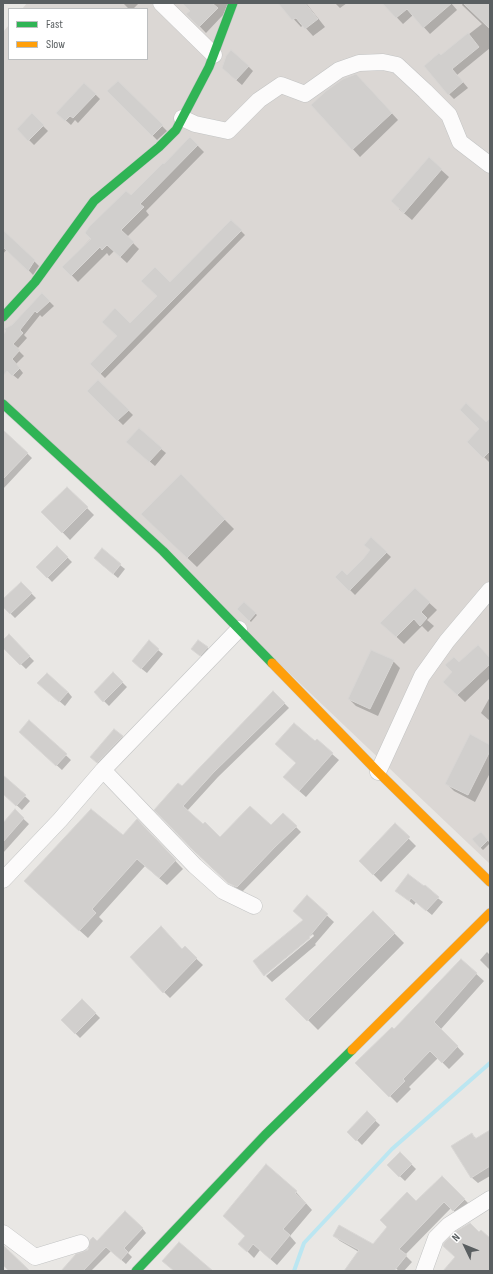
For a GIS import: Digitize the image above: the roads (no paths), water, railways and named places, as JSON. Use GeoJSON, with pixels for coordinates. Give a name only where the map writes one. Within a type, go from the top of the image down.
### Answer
{"type":"FeatureCollection","features":[{"type":"Feature","properties":{"kind":"street"},"geometry":{"type":"LineString","coordinates":[[162,3],[214,55]]}},
{"type":"Feature","properties":{"kind":"street"},"geometry":{"type":"LineString","coordinates":[[3,317],[35,282],[76,222],[94,201],[159,147],[176,130],[214,55],[232,3]]}},
{"type":"Feature","properties":{"kind":"street"},"geometry":{"type":"LineString","coordinates":[[182,118],[195,124],[228,131],[259,100],[281,85],[305,94],[339,70],[359,64],[383,62],[397,65],[425,91],[449,115],[460,142],[490,164]]}},
{"type":"Feature","properties":{"kind":"street"},"geometry":{"type":"LineString","coordinates":[[3,404],[163,551],[378,772],[490,882]]}},
{"type":"Feature","properties":{"kind":"street"},"geometry":{"type":"LineString","coordinates":[[378,772],[422,676],[447,640],[490,590]]}},
{"type":"Feature","properties":{"kind":"street"},"geometry":{"type":"LineString","coordinates":[[3,880],[60,820],[103,770],[239,629]]}},
{"type":"Feature","properties":{"kind":"street"},"geometry":{"type":"LineString","coordinates":[[103,770],[194,866],[223,891],[254,906]]}},
{"type":"Feature","properties":{"kind":"street"},"geometry":{"type":"LineString","coordinates":[[136,1271],[174,1228],[265,1135],[490,913]]}},
{"type":"Feature","properties":{"kind":"street"},"geometry":{"type":"LineString","coordinates":[[424,1271],[436,1238],[459,1218],[490,1199]]}},
{"type":"Feature","properties":{"kind":"street"},"geometry":{"type":"LineString","coordinates":[[3,1233],[35,1257],[80,1243]]}},
{"type":"Feature","properties":{"kind":"waterway"},"geometry":{"type":"LineString","coordinates":[[294,1271],[304,1243],[392,1149],[490,1063]]}}]}
